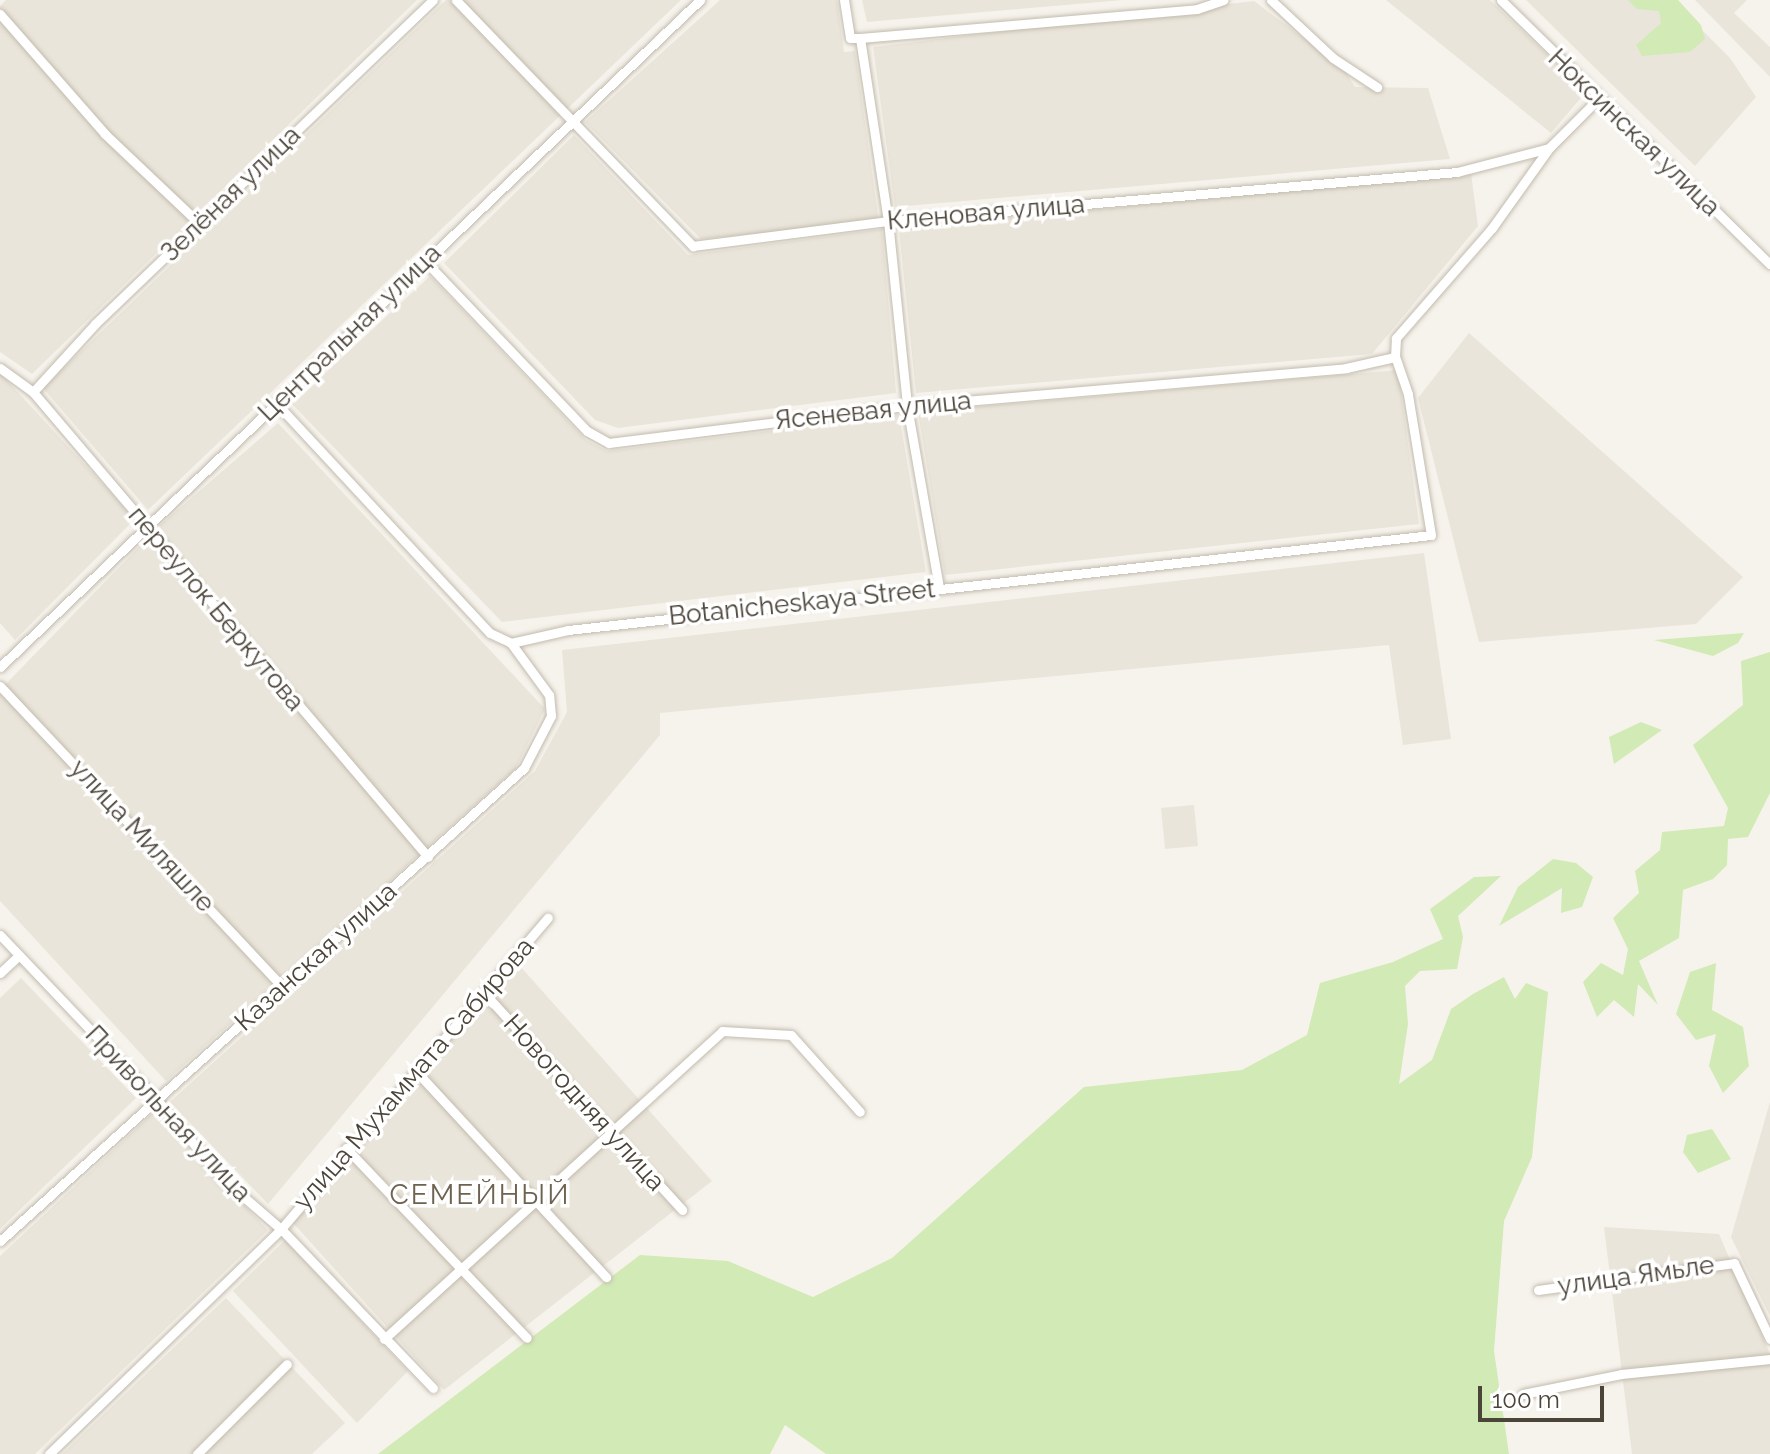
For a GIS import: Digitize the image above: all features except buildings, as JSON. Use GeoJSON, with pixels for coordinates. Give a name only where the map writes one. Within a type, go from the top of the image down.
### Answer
{"type":"FeatureCollection","features":[{"type":"Feature","properties":{"kind":"street","name":"Зелёная улица"},"geometry":{"type":"LineString","coordinates":[[33,392],[200,224],[433,0]]}},
{"type":"Feature","properties":{"kind":"street","name":"Кленовая улица"},"geometry":{"type":"LineString","coordinates":[[456,0],[693,246],[888,221],[1457,172],[1549,148]]}},
{"type":"Feature","properties":{"kind":"street","name":"Центральная улица"},"geometry":{"type":"LineString","coordinates":[[0,667],[700,0]]}},
{"type":"Feature","properties":{"kind":"street"},"geometry":{"type":"LineString","coordinates":[[844,0],[850,38],[1197,9],[1223,0]]}},
{"type":"Feature","properties":{"kind":"street"},"geometry":{"type":"LineString","coordinates":[[1271,0],[1333,58],[1377,87]]}},
{"type":"Feature","properties":{"kind":"street","name":"Ноксинская улица"},"geometry":{"type":"LineString","coordinates":[[1501,0],[1597,100],[1770,264]]}},
{"type":"Feature","properties":{"kind":"street"},"geometry":{"type":"LineString","coordinates":[[0,14],[105,134],[200,224]]}},
{"type":"Feature","properties":{"kind":"street"},"geometry":{"type":"LineString","coordinates":[[860,38],[888,221],[907,406],[939,588]]}},
{"type":"Feature","properties":{"kind":"street"},"geometry":{"type":"LineString","coordinates":[[1395,357],[1396,338],[1492,228],[1549,148],[1597,100]]}},
{"type":"Feature","properties":{"kind":"street","name":"Ясеневая улица"},"geometry":{"type":"LineString","coordinates":[[425,261],[587,431],[609,443],[907,406],[1346,368],[1395,357]]}},
{"type":"Feature","properties":{"kind":"street","name":"Botanicheskaya Street"},"geometry":{"type":"LineString","coordinates":[[511,643],[568,630],[1431,535],[1408,394],[1395,357]]}},
{"type":"Feature","properties":{"kind":"street","name":"переулок Беркутова"},"geometry":{"type":"LineString","coordinates":[[0,368],[33,392],[428,857]]}},
{"type":"Feature","properties":{"kind":"street"},"geometry":{"type":"LineString","coordinates":[[276,403],[490,633],[511,643]]}},
{"type":"Feature","properties":{"kind":"street","name":"Казанская улица"},"geometry":{"type":"LineString","coordinates":[[0,1241],[524,768],[543,740],[551,716],[549,695],[511,643]]}},
{"type":"Feature","properties":{"kind":"street","name":"улица Миляшле"},"geometry":{"type":"LineString","coordinates":[[0,686],[283,987]]}},
{"type":"Feature","properties":{"kind":"street","name":"улица Мухаммата Сабирова"},"geometry":{"type":"LineString","coordinates":[[281,1229],[346,1148],[486,995],[548,918]]}},
{"type":"Feature","properties":{"kind":"street","name":"Привольная улица"},"geometry":{"type":"LineString","coordinates":[[0,935],[158,1101],[223,1179],[281,1229],[433,1388]]}},
{"type":"Feature","properties":{"kind":"street"},"geometry":{"type":"LineString","coordinates":[[0,973],[19,955]]}},
{"type":"Feature","properties":{"kind":"street","name":"Новогодняя улица"},"geometry":{"type":"LineString","coordinates":[[486,995],[682,1210]]}},
{"type":"Feature","properties":{"kind":"street"},"geometry":{"type":"LineString","coordinates":[[384,1339],[461,1274],[722,1031],[791,1035],[860,1112]]}},
{"type":"Feature","properties":{"kind":"street"},"geometry":{"type":"LineString","coordinates":[[415,1070],[535,1204],[606,1277]]}},
{"type":"Feature","properties":{"kind":"street"},"geometry":{"type":"LineString","coordinates":[[346,1148],[461,1274],[527,1338]]}},
{"type":"Feature","properties":{"kind":"street"},"geometry":{"type":"LineString","coordinates":[[49,1454],[281,1229]]}},
{"type":"Feature","properties":{"kind":"street","name":"улица Ямьле"},"geometry":{"type":"LineString","coordinates":[[1538,1290],[1734,1263],[1770,1339]]}},
{"type":"Feature","properties":{"kind":"street"},"geometry":{"type":"LineString","coordinates":[[1523,1394],[1621,1374],[1770,1359]]}},
{"type":"Feature","properties":{"kind":"street"},"geometry":{"type":"LineString","coordinates":[[197,1454],[287,1364]]}},
{"type":"Feature","properties":{"kind":"shaded area"},"geometry":{"type":"Polygon","coordinates":[[[6,0],[417,0],[32,374],[0,352],[0,6],[6,0]]]}},
{"type":"Feature","properties":{"kind":"shaded area"},"geometry":{"type":"Polygon","coordinates":[[[446,0],[681,0],[148,510],[43,388],[446,0]]]}},
{"type":"Feature","properties":{"kind":"shaded area"},"geometry":{"type":"Polygon","coordinates":[[[720,0],[837,0],[844,52],[855,51],[879,222],[701,239],[585,122],[720,0]]]}},
{"type":"Feature","properties":{"kind":"shaded area"},"geometry":{"type":"Polygon","coordinates":[[[862,0],[1123,0],[867,22],[862,0]]]}},
{"type":"Feature","properties":{"kind":"shaded area"},"geometry":{"type":"Polygon","coordinates":[[[1386,0],[1490,0],[1586,92],[1551,133],[1386,0]]]}},
{"type":"Feature","properties":{"kind":"shaded area"},"geometry":{"type":"Polygon","coordinates":[[[1526,0],[1672,0],[1730,58],[1756,97],[1695,166],[1526,0]]]}},
{"type":"Feature","properties":{"kind":"shaded area"},"geometry":{"type":"Polygon","coordinates":[[[1695,0],[1747,0],[1734,13],[1770,47],[1770,77],[1695,0]]]}},
{"type":"Feature","properties":{"kind":"shaded area"},"geometry":{"type":"Polygon","coordinates":[[[1254,1],[1343,68],[1355,87],[1428,88],[1450,159],[895,207],[873,47],[1254,1]]]}},
{"type":"Feature","properties":{"kind":"shaded area"},"geometry":{"type":"Polygon","coordinates":[[[574,135],[688,255],[882,229],[896,393],[618,428],[595,420],[444,263],[574,135]]]}},
{"type":"Feature","properties":{"kind":"shaded area"},"geometry":{"type":"Polygon","coordinates":[[[1471,173],[1478,226],[1372,354],[916,393],[899,229],[1471,173]]]}},
{"type":"Feature","properties":{"kind":"shaded area"},"geometry":{"type":"Polygon","coordinates":[[[430,276],[586,440],[607,451],[899,415],[926,572],[502,622],[292,404],[430,276]]]}},
{"type":"Feature","properties":{"kind":"shaded area"},"geometry":{"type":"Polygon","coordinates":[[[1469,333],[1743,577],[1696,624],[1479,642],[1418,398],[1469,333]]]}},
{"type":"Feature","properties":{"kind":"shaded area"},"geometry":{"type":"Polygon","coordinates":[[[1398,370],[1419,524],[945,575],[918,412],[1398,370]]]}},
{"type":"Feature","properties":{"kind":"shaded area"},"geometry":{"type":"Polygon","coordinates":[[[0,373],[135,519],[15,640],[0,623],[0,373]]]}},
{"type":"Feature","properties":{"kind":"shaded area"},"geometry":{"type":"Polygon","coordinates":[[[278,423],[545,709],[516,768],[166,1081],[0,901],[0,690],[159,526],[278,423]]]}},
{"type":"Feature","properties":{"kind":"shaded area"},"geometry":{"type":"Polygon","coordinates":[[[1424,553],[1451,739],[1403,745],[1389,645],[660,713],[660,735],[268,1204],[170,1102],[535,771],[567,712],[562,650],[1424,553]]]}},
{"type":"Feature","properties":{"kind":"shaded area"},"geometry":{"type":"Polygon","coordinates":[[[1194,805],[1198,846],[1165,849],[1161,808],[1194,805]]]}},
{"type":"Feature","properties":{"kind":"shaded area"},"geometry":{"type":"Polygon","coordinates":[[[511,956],[712,1181],[444,1390],[293,1223],[511,956]]]}},
{"type":"Feature","properties":{"kind":"shaded area"},"geometry":{"type":"Polygon","coordinates":[[[21,978],[136,1098],[0,1229],[0,998],[21,978]]]}},
{"type":"Feature","properties":{"kind":"shaded area"},"geometry":{"type":"Polygon","coordinates":[[[1770,1102],[1770,1316],[1731,1237],[1770,1102]]]}},
{"type":"Feature","properties":{"kind":"shaded area"},"geometry":{"type":"Polygon","coordinates":[[[154,1112],[268,1230],[35,1454],[0,1454],[0,1256],[154,1112]]]}},
{"type":"Feature","properties":{"kind":"shaded area"},"geometry":{"type":"Polygon","coordinates":[[[1604,1227],[1719,1234],[1770,1354],[1770,1454],[1632,1454],[1604,1227]]]}},
{"type":"Feature","properties":{"kind":"shaded area"},"geometry":{"type":"Polygon","coordinates":[[[285,1240],[408,1371],[357,1423],[233,1291],[285,1240]]]}},
{"type":"Feature","properties":{"kind":"shaded area"},"geometry":{"type":"Polygon","coordinates":[[[226,1298],[345,1423],[312,1454],[62,1454],[226,1298]]]}},
{"type":"Feature","properties":{"kind":"green space"},"geometry":{"type":"Polygon","coordinates":[[[1628,0],[1678,0],[1701,25],[1705,39],[1690,52],[1642,56],[1636,45],[1661,23],[1659,11],[1637,9],[1628,0]]]}},
{"type":"Feature","properties":{"kind":"green space"},"geometry":{"type":"Polygon","coordinates":[[[1744,633],[1738,643],[1713,656],[1654,640],[1744,633]]]}},
{"type":"Feature","properties":{"kind":"green space"},"geometry":{"type":"Polygon","coordinates":[[[1770,652],[1770,793],[1748,837],[1728,839],[1727,865],[1713,879],[1683,890],[1679,938],[1639,961],[1658,1005],[1638,984],[1634,1017],[1614,1000],[1597,1017],[1583,982],[1601,963],[1623,975],[1628,949],[1613,918],[1639,893],[1635,871],[1660,850],[1662,832],[1724,826],[1728,808],[1693,745],[1743,705],[1741,661],[1770,652]]]}},
{"type":"Feature","properties":{"kind":"green space"},"geometry":{"type":"Polygon","coordinates":[[[1641,722],[1662,730],[1614,764],[1609,737],[1641,722]]]}},
{"type":"Feature","properties":{"kind":"green space"},"geometry":{"type":"Polygon","coordinates":[[[1553,859],[1576,863],[1593,877],[1582,907],[1561,913],[1562,888],[1499,926],[1518,887],[1553,859]]]}},
{"type":"Feature","properties":{"kind":"green space"},"geometry":{"type":"Polygon","coordinates":[[[1501,876],[1458,916],[1463,937],[1457,969],[1420,971],[1405,986],[1408,1024],[1399,1084],[1432,1060],[1451,1009],[1473,994],[1504,977],[1515,999],[1526,983],[1548,992],[1532,1157],[1504,1221],[1494,1351],[1509,1454],[826,1454],[785,1425],[770,1454],[378,1454],[640,1255],[728,1261],[813,1297],[892,1258],[1084,1087],[1242,1070],[1307,1035],[1320,983],[1393,962],[1443,939],[1430,909],[1474,877],[1501,876]]]}},
{"type":"Feature","properties":{"kind":"green space"},"geometry":{"type":"Polygon","coordinates":[[[1716,963],[1712,1010],[1743,1027],[1749,1066],[1723,1093],[1709,1066],[1716,1034],[1696,1040],[1676,1014],[1690,972],[1716,963]]]}},
{"type":"Feature","properties":{"kind":"green space"},"geometry":{"type":"Polygon","coordinates":[[[1712,1129],[1731,1159],[1698,1173],[1683,1152],[1687,1135],[1712,1129]]]}},
{"type":"Feature","properties":{"kind":"district","name":"СЕМЕЙНЫЙ"},"geometry":{"type":"Point","coordinates":[480,1195]}}]}
